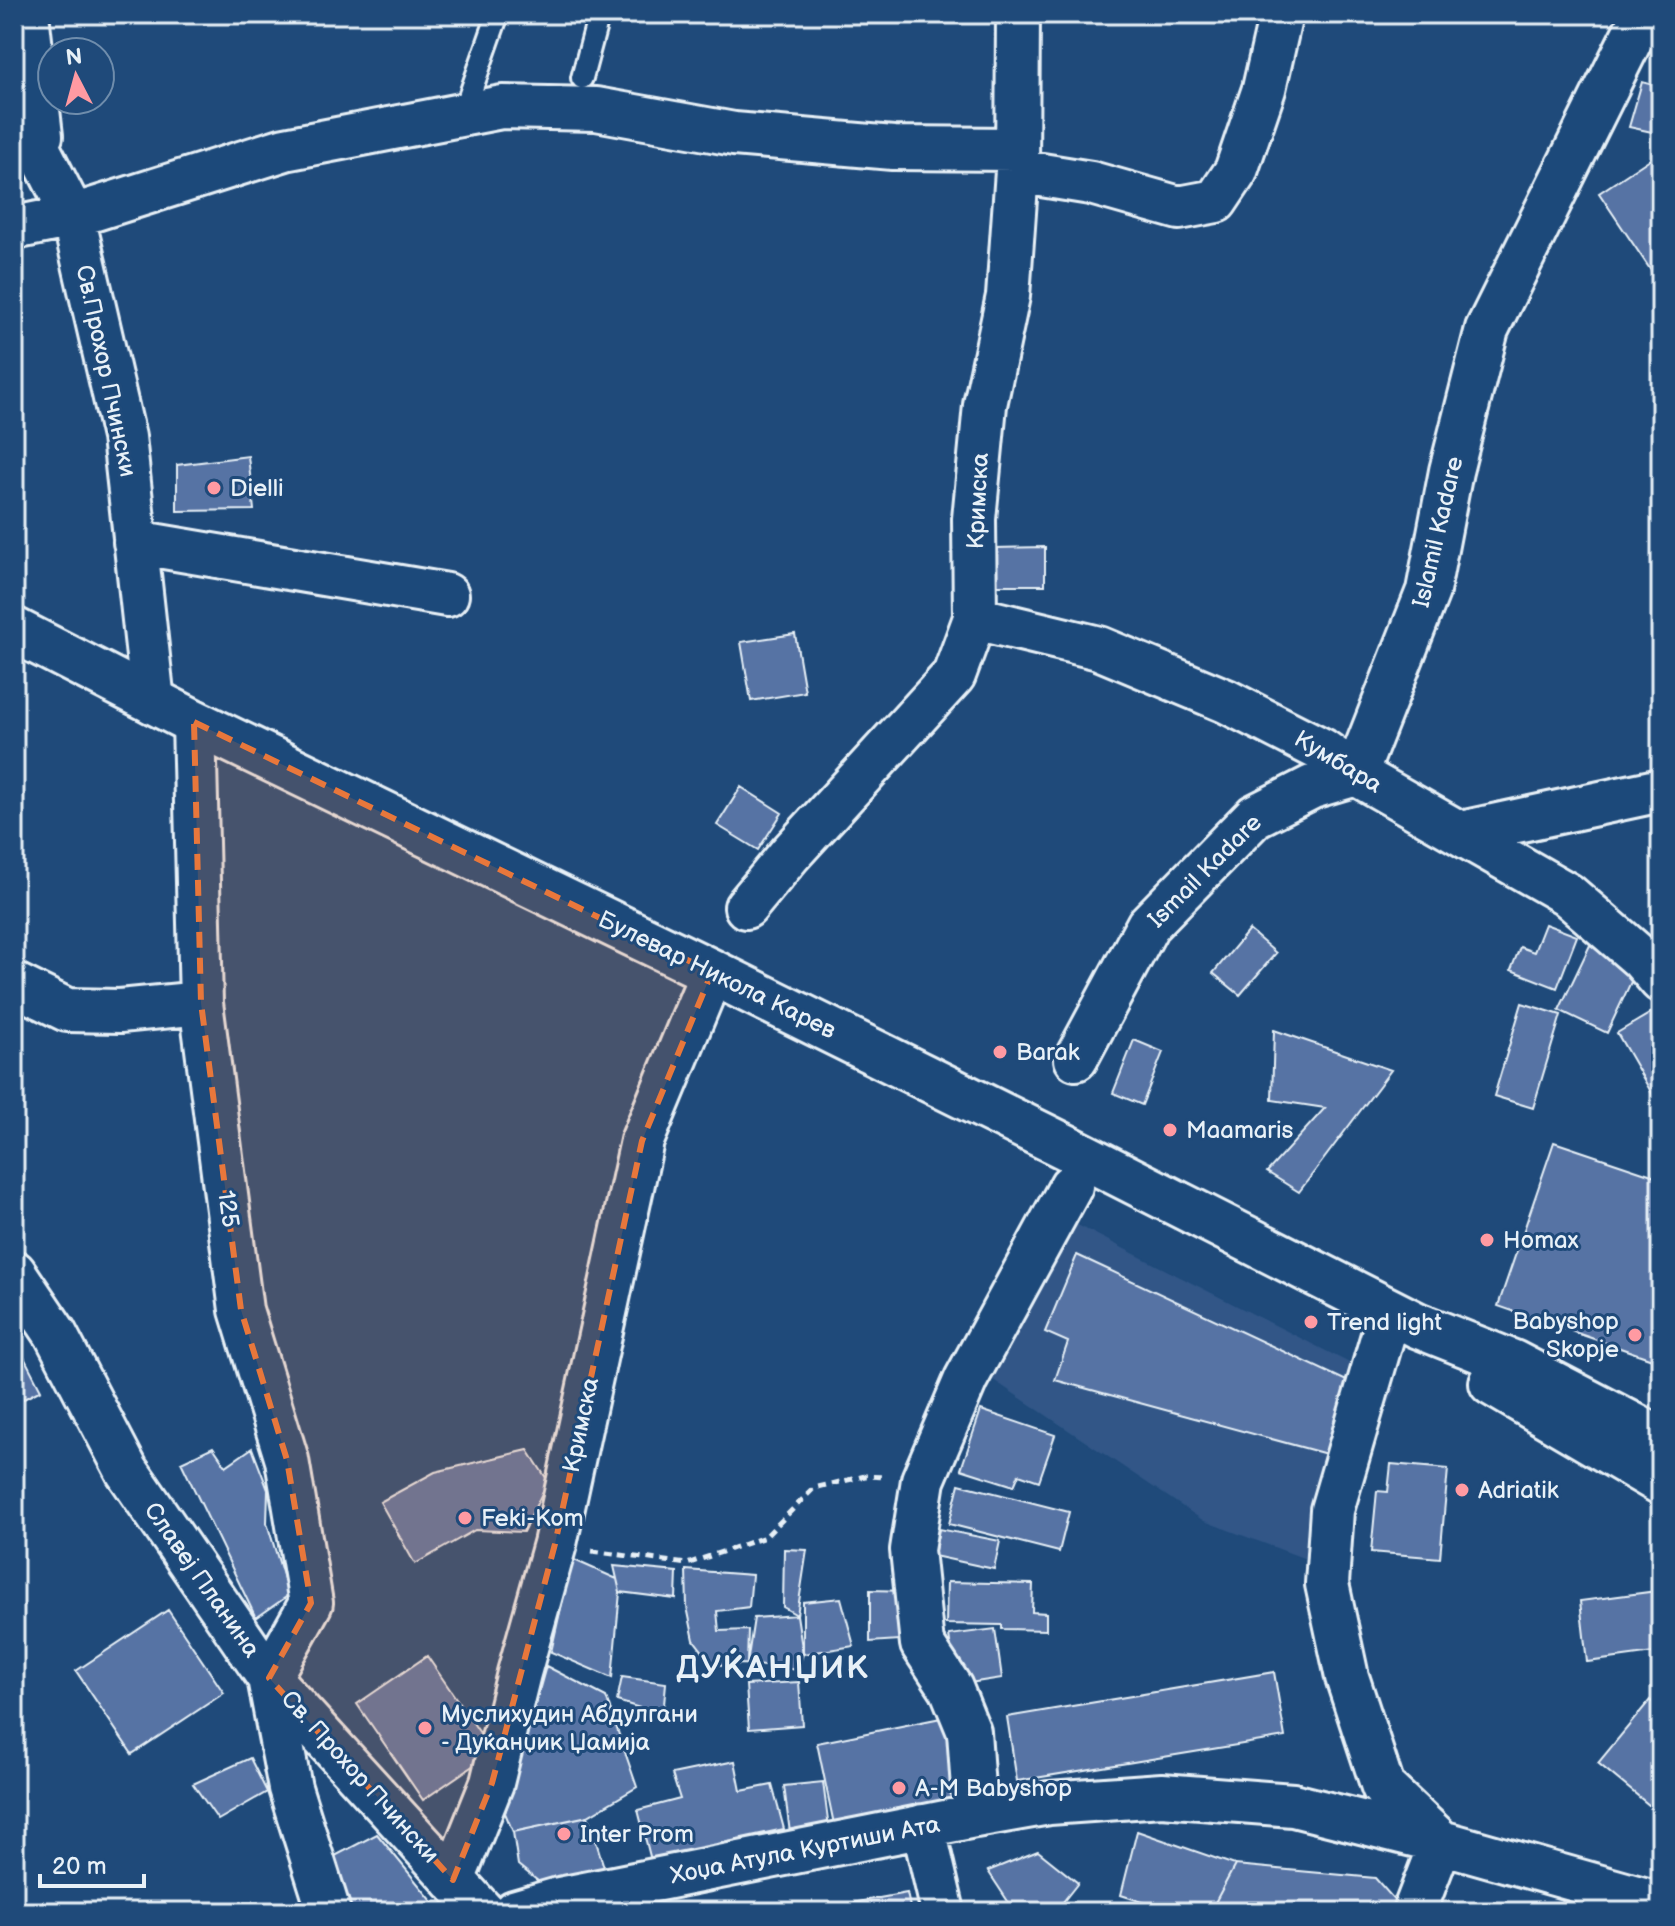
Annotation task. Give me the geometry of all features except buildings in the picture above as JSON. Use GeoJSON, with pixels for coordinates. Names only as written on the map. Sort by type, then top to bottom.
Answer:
{"type":"FeatureCollection","features":[{"type":"Feature","properties":{"kind":"street"},"geometry":{"type":"LineString","coordinates":[[27,14],[42,153]]}},
{"type":"Feature","properties":{"kind":"street","name":"Кримска"},"geometry":{"type":"LineString","coordinates":[[746,907],[790,854],[954,675],[975,618],[976,505],[985,405],[1008,296],[1017,160],[1018,14]]}},
{"type":"Feature","properties":{"kind":"street"},"geometry":{"type":"LineString","coordinates":[[14,228],[73,216],[285,149],[502,107],[596,109],[734,134],[1017,160],[1179,208],[1216,201],[1236,171],[1264,89],[1281,14]]}},
{"type":"Feature","properties":{"kind":"street","name":"Islamil Kadare"},"geometry":{"type":"LineString","coordinates":[[1356,774],[1428,591],[1451,471],[1487,329],[1646,22]]}},
{"type":"Feature","properties":{"kind":"street","name":"Св.Прохор Пчински"},"geometry":{"type":"LineString","coordinates":[[14,101],[73,216],[124,437],[153,702]]}},
{"type":"Feature","properties":{"kind":"street"},"geometry":{"type":"LineString","coordinates":[[135,542],[447,595]]}},
{"type":"Feature","properties":{"kind":"street","name":"Кумбара"},"geometry":{"type":"LineString","coordinates":[[975,618],[1099,648],[1226,701],[1322,750],[1356,774],[1567,894],[1641,958],[1661,981]]}},
{"type":"Feature","properties":{"kind":"street","name":"Булевар Никола Карев"},"geometry":{"type":"LineString","coordinates":[[14,630],[153,702],[1066,1147],[1403,1318],[1513,1363],[1661,1440]]}},
{"type":"Feature","properties":{"kind":"street","name":"125"},"geometry":{"type":"LineString","coordinates":[[194,722],[201,1003],[241,1310],[287,1460],[311,1603],[269,1678]]}},
{"type":"Feature","properties":{"kind":"street","name":"Ismail Kadare"},"geometry":{"type":"LineString","coordinates":[[1076,1059],[1148,925],[1180,892],[1255,816],[1312,787],[1356,774]]}},
{"type":"Feature","properties":{"kind":"street"},"geometry":{"type":"LineString","coordinates":[[1461,833],[1661,790]]}},
{"type":"Feature","properties":{"kind":"street","name":"Кримска"},"geometry":{"type":"LineString","coordinates":[[453,1880],[492,1783],[555,1544],[642,1141],[712,972]]}},
{"type":"Feature","properties":{"kind":"street"},"geometry":{"type":"LineString","coordinates":[[14,984],[67,1010],[120,1011],[201,1003]]}},
{"type":"Feature","properties":{"kind":"street"},"geometry":{"type":"LineString","coordinates":[[975,1816],[969,1732],[951,1688],[922,1644],[912,1550],[923,1480],[966,1379],[1071,1186]]}},
{"type":"Feature","properties":{"kind":"street","name":"Славеј Планина"},"geometry":{"type":"LineString","coordinates":[[14,1272],[55,1333],[127,1471],[269,1678],[290,1788],[329,1912]]}},
{"type":"Feature","properties":{"kind":"street"},"geometry":{"type":"LineString","coordinates":[[1403,1318],[1332,1510],[1327,1584],[1347,1677],[1383,1787],[1441,1842],[1414,1912]]}},
{"type":"Feature","properties":{"kind":"street","name":"Булевар Никола Карев"},"geometry":{"type":"LineString","coordinates":[[1403,1318],[1497,1387],[1661,1482]]}},
{"type":"Feature","properties":{"kind":"street","name":"Св. Прохор Пчински"},"geometry":{"type":"LineString","coordinates":[[269,1678],[483,1912]]}},
{"type":"Feature","properties":{"kind":"street","name":"Хоџа Атула Куртиши Ата"},"geometry":{"type":"LineString","coordinates":[[514,1912],[559,1899],[975,1816],[1049,1803],[1162,1795],[1293,1805],[1441,1842],[1661,1904]]}},
{"type":"Feature","properties":{"kind":"street"},"geometry":{"type":"LineString","coordinates":[[923,1826],[943,1912]]}},
{"type":"Feature","properties":{"kind":"lane"},"geometry":{"type":"LineString","coordinates":[[462,117],[498,14]]}},
{"type":"Feature","properties":{"kind":"lane"},"geometry":{"type":"LineString","coordinates":[[582,78],[599,14]]}},
{"type":"Feature","properties":{"kind":"path"},"geometry":{"type":"LineString","coordinates":[[555,1544],[687,1564],[765,1537],[814,1488],[865,1476],[923,1480]]}},
{"type":"Feature","properties":{"kind":"highlighted area"},"geometry":{"type":"Polygon","coordinates":[[[194,722],[712,972],[642,1141],[555,1544],[492,1783],[453,1880],[269,1678],[311,1603],[287,1460],[241,1310],[201,1003],[194,722]]]}},
{"type":"Feature","properties":{"kind":"shaded area"},"geometry":{"type":"Polygon","coordinates":[[[1046,1209],[1397,1387],[1314,1562],[1204,1521],[962,1359],[1046,1209]]]}},
{"type":"Feature","properties":{"kind":"place","name":"Dielli"},"geometry":{"type":"Point","coordinates":[214,488]}},
{"type":"Feature","properties":{"kind":"place","name":"Barak"},"geometry":{"type":"Point","coordinates":[1000,1052]}},
{"type":"Feature","properties":{"kind":"place","name":"Maamaris"},"geometry":{"type":"Point","coordinates":[1170,1130]}},
{"type":"Feature","properties":{"kind":"place","name":"Homax"},"geometry":{"type":"Point","coordinates":[1487,1240]}},
{"type":"Feature","properties":{"kind":"place","name":"Trend light"},"geometry":{"type":"Point","coordinates":[1311,1322]}},
{"type":"Feature","properties":{"kind":"place","name":"Babyshop Skopje"},"geometry":{"type":"Point","coordinates":[1635,1335]}},
{"type":"Feature","properties":{"kind":"place","name":"Adriatik"},"geometry":{"type":"Point","coordinates":[1462,1490]}},
{"type":"Feature","properties":{"kind":"place","name":"Feki-Kom"},"geometry":{"type":"Point","coordinates":[465,1518]}},
{"type":"Feature","properties":{"kind":"place","name":"Муслихудин Абдулгани - Дуќанџик Џамија"},"geometry":{"type":"Point","coordinates":[425,1728]}},
{"type":"Feature","properties":{"kind":"place","name":"A-M Babyshop"},"geometry":{"type":"Point","coordinates":[899,1788]}},
{"type":"Feature","properties":{"kind":"place","name":"Inter Prom"},"geometry":{"type":"Point","coordinates":[564,1834]}},
{"type":"Feature","properties":{"kind":"district","name":"ДУЌАНЏИК"},"geometry":{"type":"Point","coordinates":[773,1668]}}]}
